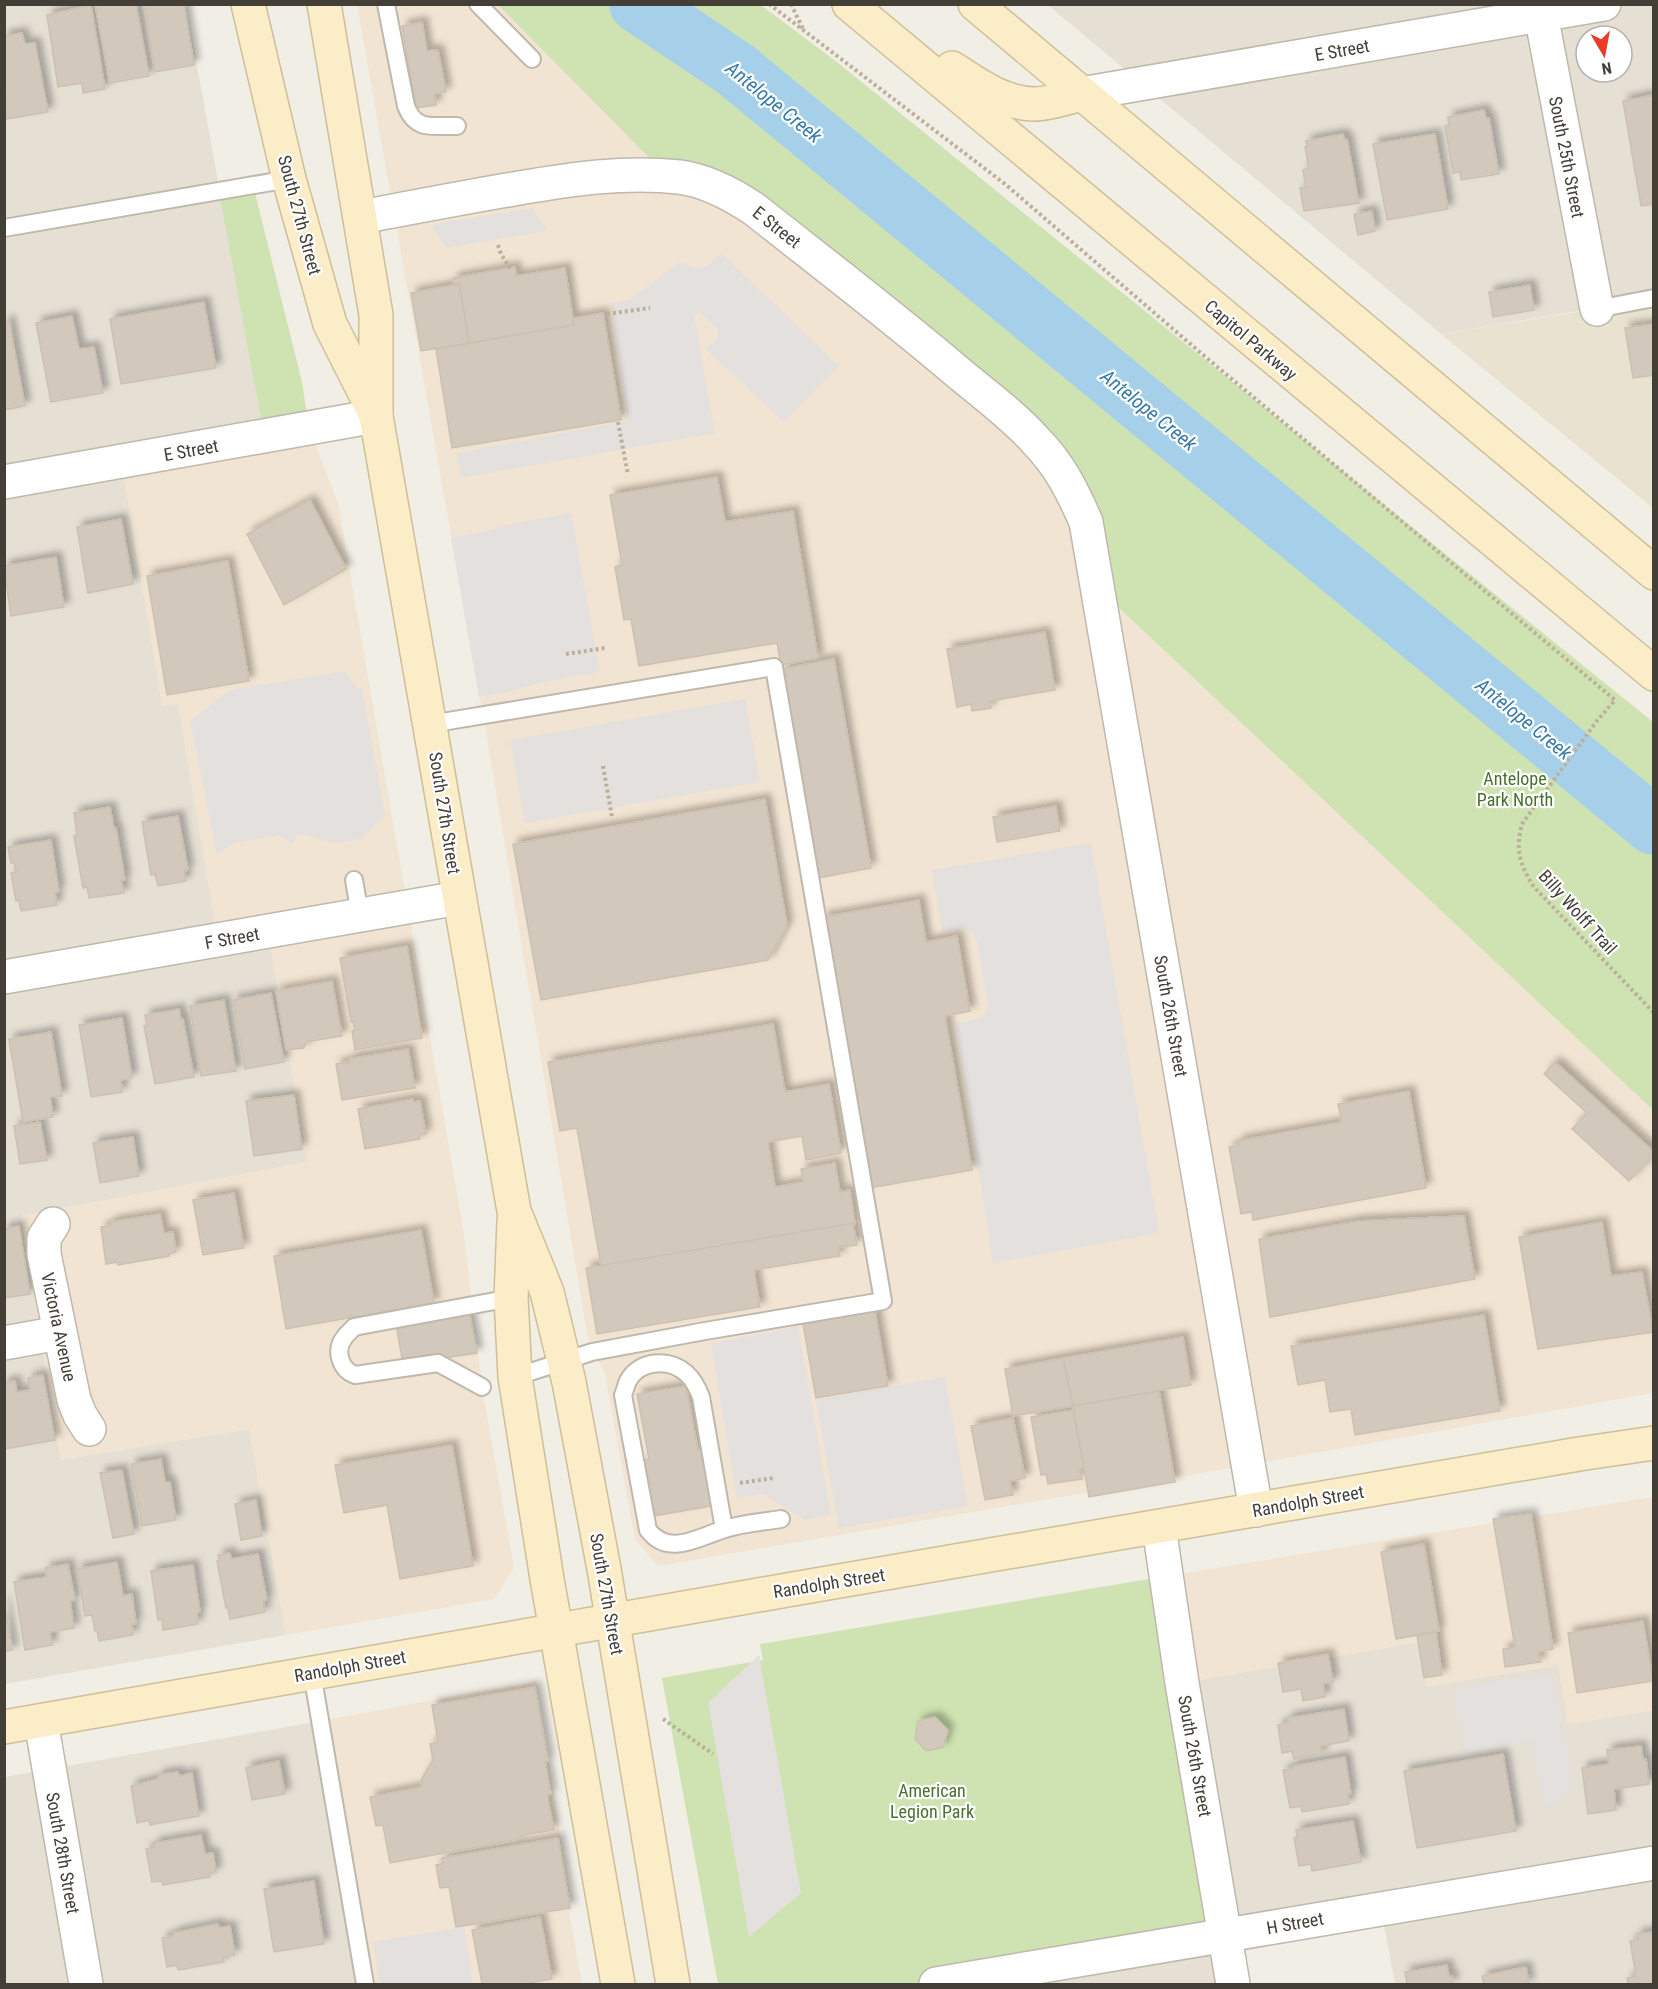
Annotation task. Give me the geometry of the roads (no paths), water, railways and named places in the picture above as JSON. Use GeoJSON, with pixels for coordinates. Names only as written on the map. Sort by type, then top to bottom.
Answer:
{"type":"FeatureCollection","features":[{"type":"Feature","properties":{"kind":"main road","name":"South 27th Street"},"geometry":{"type":"LineString","coordinates":[[248,4],[289,179],[330,324],[376,416]]}},
{"type":"Feature","properties":{"kind":"main road","name":"South 27th Street"},"geometry":{"type":"LineString","coordinates":[[324,4],[376,315],[376,416],[459,898],[514,1210],[547,1292],[564,1360],[612,1622],[673,1984]]}},
{"type":"Feature","properties":{"kind":"main road","name":"Capitol Parkway"},"geometry":{"type":"LineString","coordinates":[[849,4],[1653,674]]}},
{"type":"Feature","properties":{"kind":"main road"},"geometry":{"type":"LineString","coordinates":[[859,4],[990,92],[1009,100],[1035,104],[1081,94]]}},
{"type":"Feature","properties":{"kind":"main road"},"geometry":{"type":"LineString","coordinates":[[975,4],[1653,573]]}},
{"type":"Feature","properties":{"kind":"main road"},"geometry":{"type":"LineString","coordinates":[[1013,4],[1033,52]]}},
{"type":"Feature","properties":{"kind":"main road","name":"South 27th Street"},"geometry":{"type":"LineString","coordinates":[[514,1210],[511,1298],[515,1377],[556,1632],[618,1984]]}},
{"type":"Feature","properties":{"kind":"main road","name":"Randolph Street"},"geometry":{"type":"LineString","coordinates":[[4,1727],[793,1589],[1653,1443]]}},
{"type":"Feature","properties":{"kind":"street","name":"E Street"},"geometry":{"type":"LineString","coordinates":[[1081,94],[1540,10],[1604,4]]}},
{"type":"Feature","properties":{"kind":"street","name":"South 25th Street"},"geometry":{"type":"LineString","coordinates":[[1540,10],[1596,309]]}},
{"type":"Feature","properties":{"kind":"street","name":"E Street"},"geometry":{"type":"LineString","coordinates":[[361,217],[471,196],[600,176],[680,177],[712,187],[754,209],[908,330],[1036,440],[1068,483],[1086,522]]}},
{"type":"Feature","properties":{"kind":"street","name":"E Street"},"geometry":{"type":"LineString","coordinates":[[4,482],[376,416]]}},
{"type":"Feature","properties":{"kind":"street","name":"South 26th Street"},"geometry":{"type":"LineString","coordinates":[[1086,522],[1256,1510]]}},
{"type":"Feature","properties":{"kind":"street","name":"F Street"},"geometry":{"type":"LineString","coordinates":[[4,977],[459,898]]}},
{"type":"Feature","properties":{"kind":"street","name":"Victoria Avenue"},"geometry":{"type":"LineString","coordinates":[[53,1224],[44,1238],[44,1254],[74,1400],[89,1429]]}},
{"type":"Feature","properties":{"kind":"street"},"geometry":{"type":"LineString","coordinates":[[4,1343],[59,1333]]}},
{"type":"Feature","properties":{"kind":"street","name":"South 26th Street"},"geometry":{"type":"LineString","coordinates":[[1159,1527],[1182,1683],[1233,1984]]}},
{"type":"Feature","properties":{"kind":"street","name":"South 28th Street"},"geometry":{"type":"LineString","coordinates":[[41,1721],[86,1984]]}},
{"type":"Feature","properties":{"kind":"street","name":"H Street"},"geometry":{"type":"LineString","coordinates":[[936,1984],[1653,1863]]}},
{"type":"Feature","properties":{"kind":"lane"},"geometry":{"type":"LineString","coordinates":[[386,4],[406,106],[410,116],[415,123],[424,126],[458,126]]}},
{"type":"Feature","properties":{"kind":"lane"},"geometry":{"type":"LineString","coordinates":[[478,4],[532,59]]}},
{"type":"Feature","properties":{"kind":"lane"},"geometry":{"type":"LineString","coordinates":[[4,228],[289,179]]}},
{"type":"Feature","properties":{"kind":"lane"},"geometry":{"type":"LineString","coordinates":[[1596,309],[1653,298]]}},
{"type":"Feature","properties":{"kind":"lane"},"geometry":{"type":"LineString","coordinates":[[430,724],[774,667],[883,1301],[592,1352],[515,1377]]}},
{"type":"Feature","properties":{"kind":"lane"},"geometry":{"type":"LineString","coordinates":[[354,880],[360,915]]}},
{"type":"Feature","properties":{"kind":"lane"},"geometry":{"type":"LineString","coordinates":[[482,1387],[438,1363],[355,1375],[343,1367],[340,1354],[342,1340],[354,1327],[511,1298]]}},
{"type":"Feature","properties":{"kind":"lane"},"geometry":{"type":"LineString","coordinates":[[724,1529],[701,1397],[696,1386],[687,1373],[674,1365],[647,1364],[636,1371],[628,1381],[623,1395],[648,1530],[655,1539],[663,1543],[675,1543],[702,1539],[724,1529],[781,1519]]}},
{"type":"Feature","properties":{"kind":"lane"},"geometry":{"type":"LineString","coordinates":[[312,1673],[365,1984]]}},
{"type":"Feature","properties":{"kind":"waterway","name":"Antelope Creek"},"geometry":{"type":"LineString","coordinates":[[638,4],[735,69],[1654,826]]}},
{"type":"Feature","properties":{"kind":"park label","name":"Antelope Park North"},"geometry":{"type":"Point","coordinates":[1515,788]}},
{"type":"Feature","properties":{"kind":"park label","name":"American Legion Park"},"geometry":{"type":"Point","coordinates":[932,1800]}}]}
